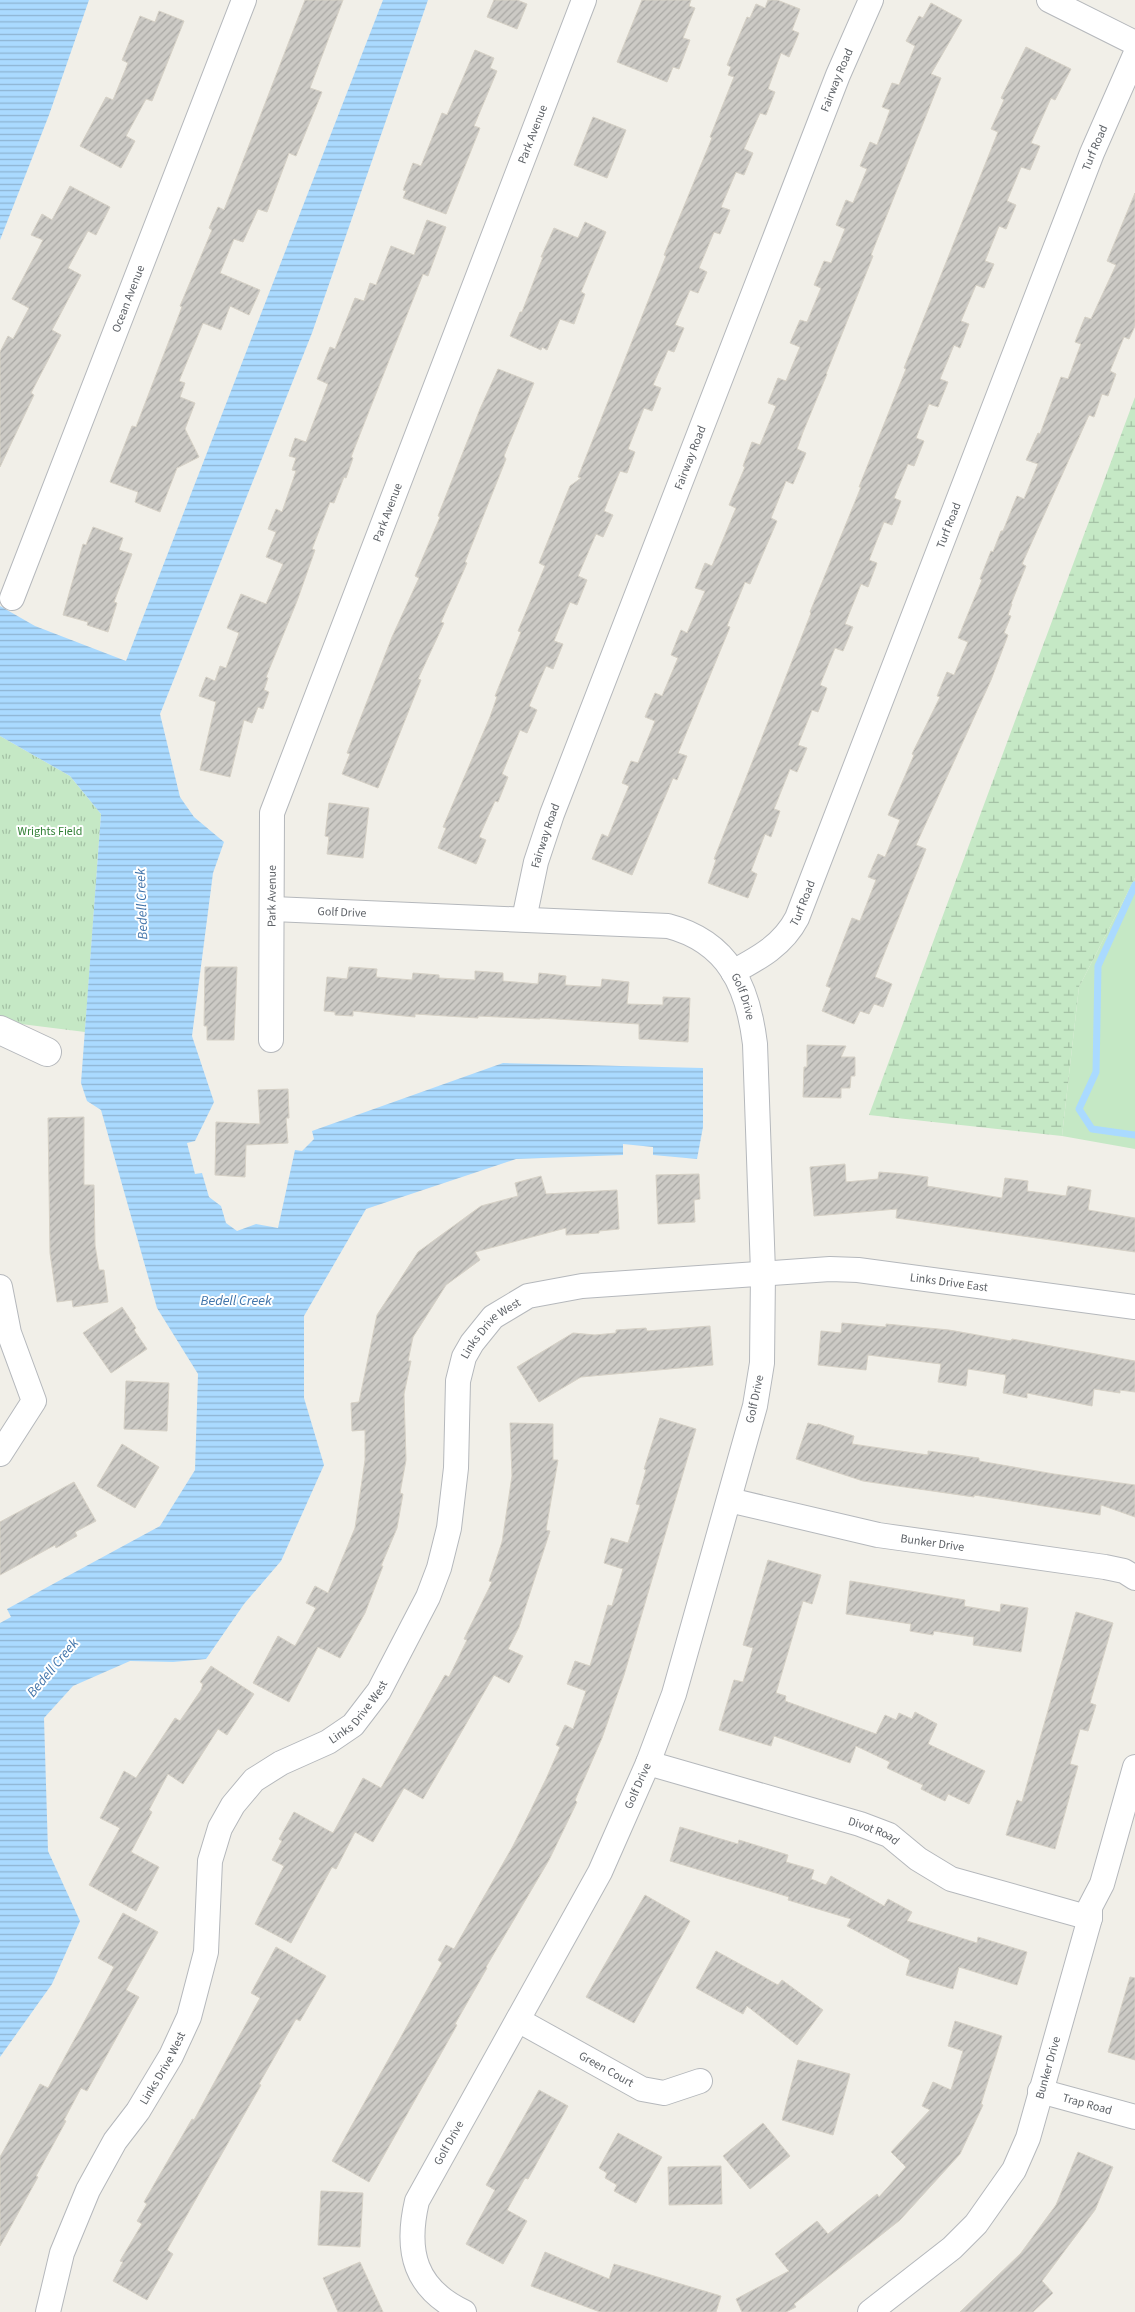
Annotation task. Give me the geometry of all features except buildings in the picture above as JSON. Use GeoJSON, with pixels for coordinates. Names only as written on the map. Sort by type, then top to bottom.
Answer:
{"type":"FeatureCollection","features":[{"type":"Feature","properties":{"kind":"street","name":"Ocean Avenue"},"geometry":{"type":"LineString","coordinates":[[12,598],[244,0]]}},
{"type":"Feature","properties":{"kind":"street","name":"Park Avenue"},"geometry":{"type":"LineString","coordinates":[[271,1040],[272,812],[584,0]]}},
{"type":"Feature","properties":{"kind":"street","name":"Fairway Road"},"geometry":{"type":"LineString","coordinates":[[524,918],[536,862],[552,814],[838,75],[871,0]]}},
{"type":"Feature","properties":{"kind":"street"},"geometry":{"type":"LineString","coordinates":[[1049,0],[1135,43]]}},
{"type":"Feature","properties":{"kind":"street","name":"Turf Road"},"geometry":{"type":"LineString","coordinates":[[733,972],[772,948],[787,934],[796,918],[1092,153],[1135,54]]}},
{"type":"Feature","properties":{"kind":"street","name":"Golf Drive"},"geometry":{"type":"LineString","coordinates":[[273,908],[656,924],[679,929],[712,947],[722,956],[745,993],[752,1016],[762,1272],[762,1363],[755,1406],[674,1694],[648,1763],[600,1872],[417,2201],[411,2224],[413,2256],[421,2277],[429,2287],[464,2312]]}},
{"type":"Feature","properties":{"kind":"street"},"geometry":{"type":"LineString","coordinates":[[0,1030],[47,1052]]}},
{"type":"Feature","properties":{"kind":"street","name":"Links Drive East"},"geometry":{"type":"LineString","coordinates":[[762,1272],[858,1270],[1135,1307]]}},
{"type":"Feature","properties":{"kind":"street","name":"Links Drive West"},"geometry":{"type":"LineString","coordinates":[[48,2312],[62,2253],[88,2190],[114,2141],[138,2110],[171,2056],[189,2017],[206,1952],[210,1861],[220,1828],[232,1805],[254,1780],[281,1763],[328,1742],[353,1725],[379,1691],[428,1597],[439,1568],[449,1528],[456,1468],[458,1381],[464,1357],[472,1343],[493,1317],[528,1296],[582,1286],[762,1272]]}},
{"type":"Feature","properties":{"kind":"street"},"geometry":{"type":"LineString","coordinates":[[0,1287],[8,1333],[34,1401],[0,1454]]}},
{"type":"Feature","properties":{"kind":"street","name":"Bunker Drive"},"geometry":{"type":"LineString","coordinates":[[729,1500],[878,1535],[1105,1567],[1124,1571],[1135,1578]]}},
{"type":"Feature","properties":{"kind":"street","name":"Divot Road"},"geometry":{"type":"LineString","coordinates":[[648,1763],[860,1824],[890,1835],[918,1860],[951,1879],[1090,1918]]}},
{"type":"Feature","properties":{"kind":"street","name":"Bunker Drive"},"geometry":{"type":"LineString","coordinates":[[870,2312],[952,2248],[976,2224],[1014,2170],[1028,2138],[1090,1918],[1090,1907],[1102,1884],[1135,1768]]}},
{"type":"Feature","properties":{"kind":"street","name":"Green Court"},"geometry":{"type":"LineString","coordinates":[[518,2020],[628,2082],[652,2092],[676,2091],[700,2080]]}},
{"type":"Feature","properties":{"kind":"street","name":"Trap Road"},"geometry":{"type":"LineString","coordinates":[[1040,2091],[1135,2117]]}},
{"type":"Feature","properties":{"kind":"green space"},"geometry":{"type":"Polygon","coordinates":[[[1135,397],[1135,878],[1079,987],[1062,1136],[869,1115],[1135,397]]]}},
{"type":"Feature","properties":{"kind":"green space","name":"Wrights Field"},"geometry":{"type":"Polygon","coordinates":[[[0,736],[70,776],[101,814],[85,1032],[0,1020],[0,736]]]}},
{"type":"Feature","properties":{"kind":"green space"},"geometry":{"type":"Polygon","coordinates":[[[1135,878],[1135,1149],[1062,1136],[1079,987],[1135,878]]]}},
{"type":"Feature","properties":{"kind":"water"},"geometry":{"type":"Polygon","coordinates":[[[0,0],[89,0],[49,115],[0,240],[0,0]]]}},
{"type":"Feature","properties":{"kind":"water","name":"Bedell Creek"},"geometry":{"type":"Polygon","coordinates":[[[383,0],[428,0],[312,333],[160,714],[180,797],[194,817],[224,842],[213,873],[192,1036],[214,1102],[195,1141],[187,1143],[195,1174],[202,1173],[209,1197],[221,1206],[226,1223],[237,1231],[256,1224],[278,1228],[295,1150],[302,1151],[314,1139],[312,1131],[503,1063],[703,1068],[703,1127],[697,1159],[653,1155],[653,1147],[623,1144],[623,1155],[516,1159],[366,1209],[304,1316],[304,1398],[324,1465],[281,1561],[244,1604],[206,1659],[173,1662],[130,1661],[73,1686],[44,1718],[48,1851],[80,1921],[52,1984],[0,2057],[0,1623],[11,1617],[7,1609],[160,1526],[195,1470],[198,1374],[157,1308],[101,1110],[87,1101],[81,1083],[101,814],[70,776],[0,736],[0,606],[35,626],[126,661],[383,0]]]}},
{"type":"Feature","properties":{"kind":"waterway"},"geometry":{"type":"LineString","coordinates":[[1135,885],[1098,966],[1096,1072],[1079,1109],[1092,1129],[1135,1135]]}}]}
